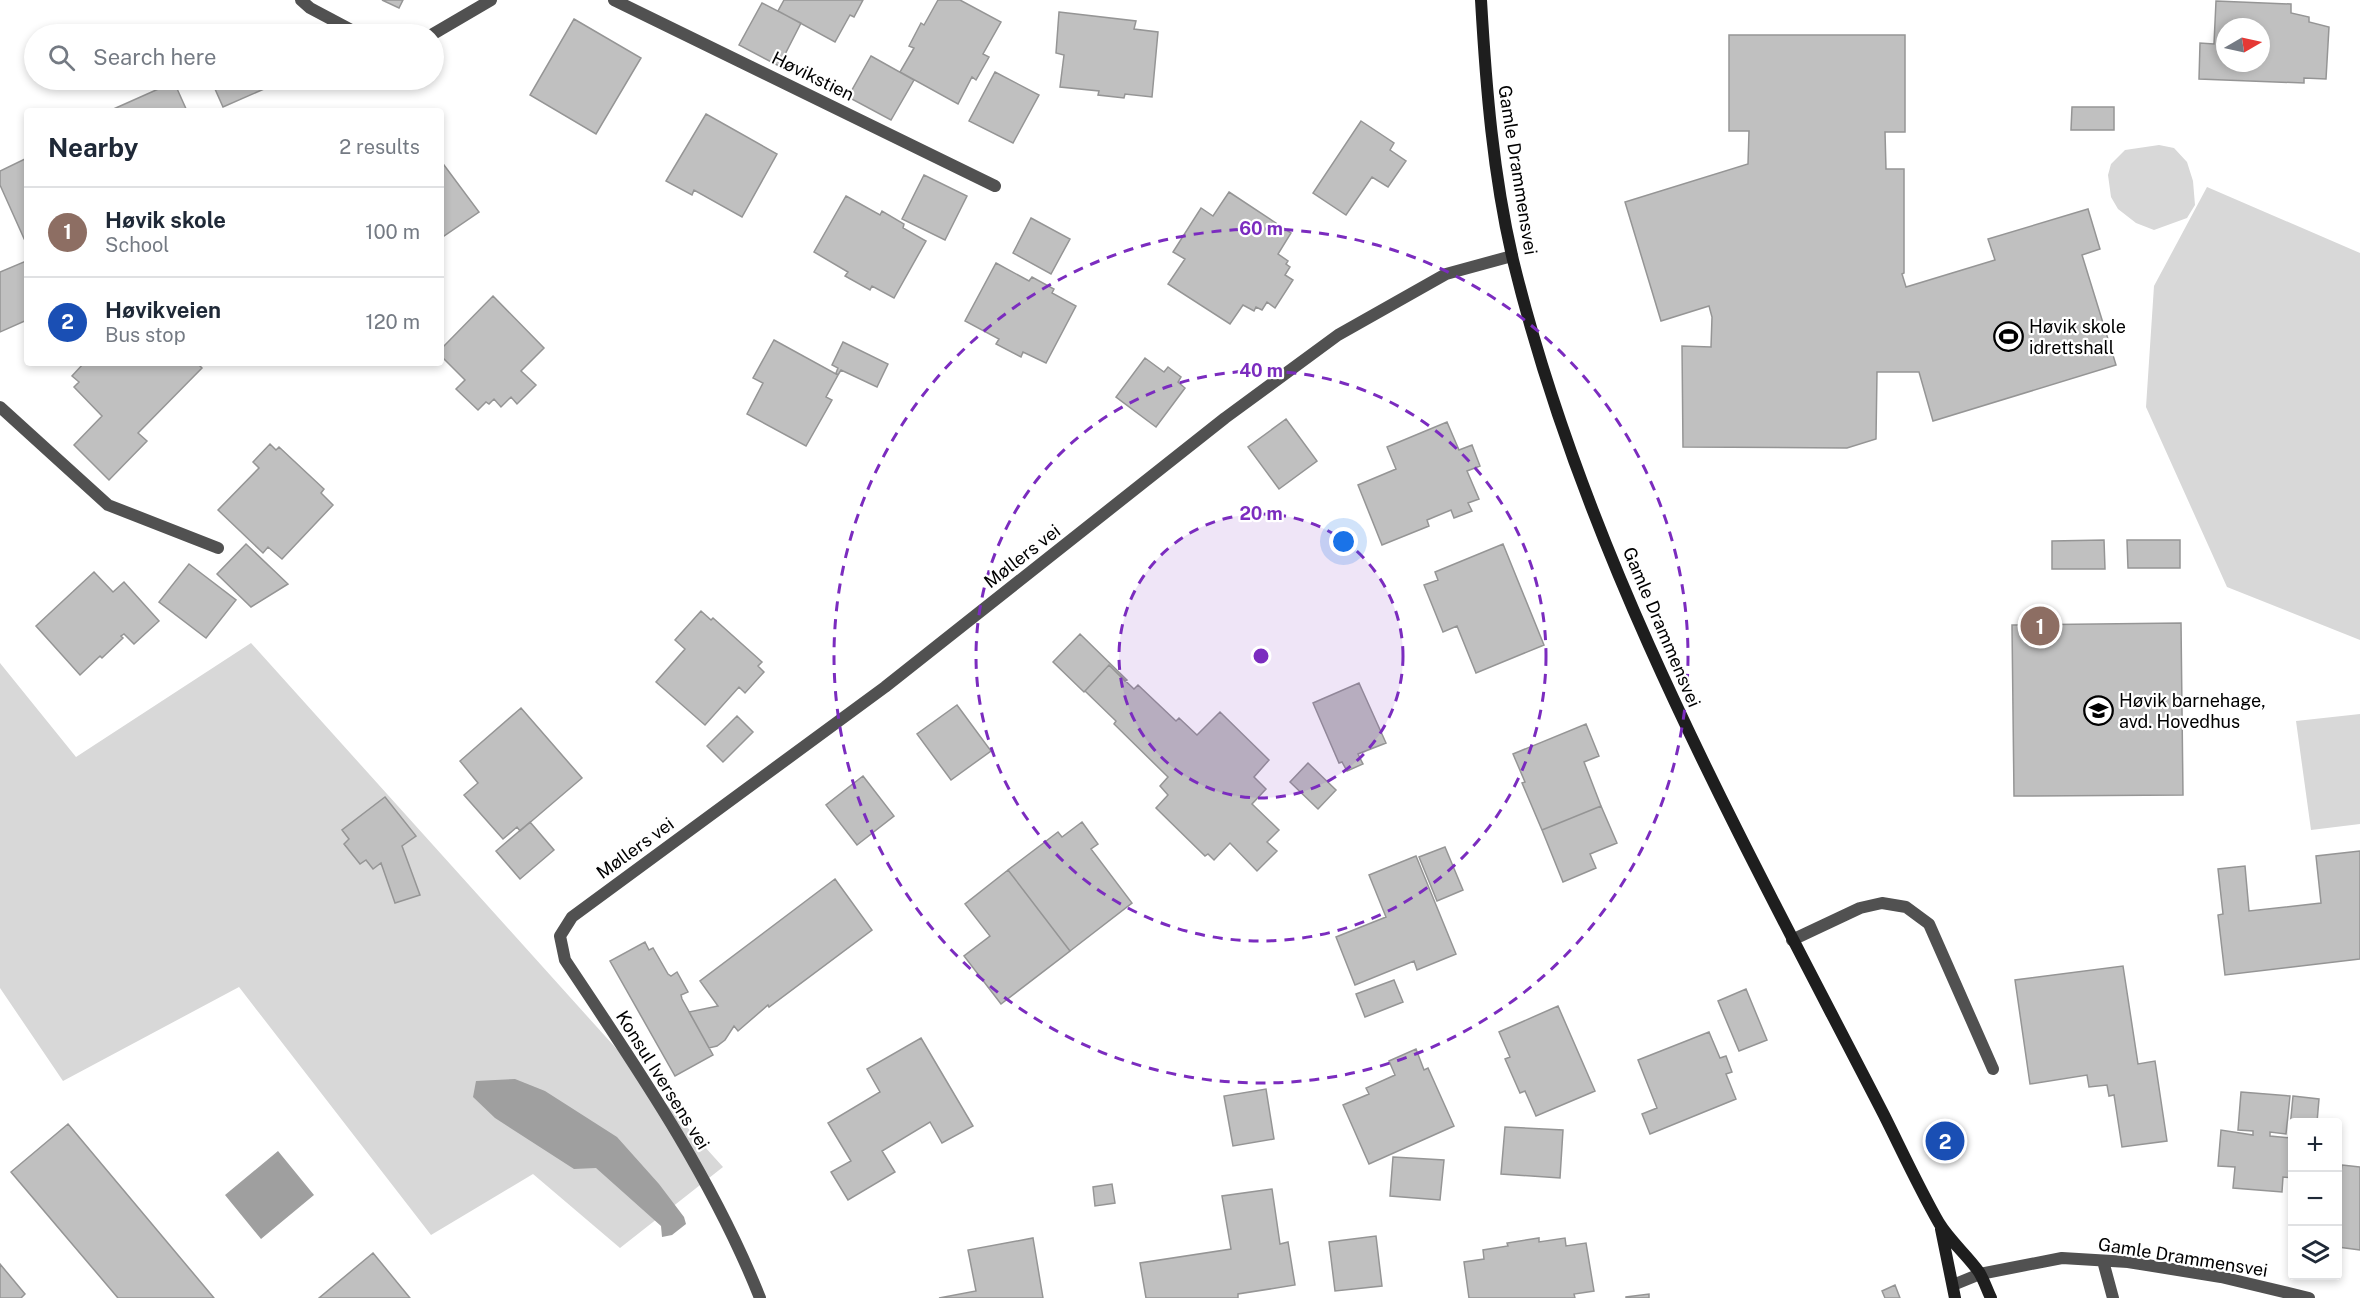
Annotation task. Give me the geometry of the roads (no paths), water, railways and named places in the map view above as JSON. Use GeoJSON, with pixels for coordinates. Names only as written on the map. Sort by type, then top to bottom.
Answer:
{"type":"FeatureCollection","features":[{"type":"Feature","properties":{"kind":"main road","name":"Gamle Drammensvei"},"geometry":{"type":"LineString","coordinates":[[1481,0],[1495,155],[1512,256],[1541,364],[1622,583],[1673,700],[1792,940],[1940,1225],[1980,1274],[1991,1298]]}},
{"type":"Feature","properties":{"kind":"main road","name":"Gamle Drammensvei"},"geometry":{"type":"LineString","coordinates":[[1940,1225],[1955,1298]]}},
{"type":"Feature","properties":{"kind":"street"},"geometry":{"type":"LineString","coordinates":[[301,0],[310,8],[340,24]]}},
{"type":"Feature","properties":{"kind":"street"},"geometry":{"type":"LineString","coordinates":[[444,28],[491,0]]}},
{"type":"Feature","properties":{"kind":"street","name":"Høvikstien"},"geometry":{"type":"LineString","coordinates":[[614,0],[995,186]]}},
{"type":"Feature","properties":{"kind":"street","name":"Møllers vei"},"geometry":{"type":"LineString","coordinates":[[572,917],[885,687],[1225,418],[1338,335],[1446,274],[1512,256]]}},
{"type":"Feature","properties":{"kind":"street"},"geometry":{"type":"LineString","coordinates":[[0,407],[108,506],[218,548]]}},
{"type":"Feature","properties":{"kind":"street"},"geometry":{"type":"LineString","coordinates":[[1792,940],[1860,908],[1882,903],[1906,907],[1929,924],[1993,1069]]}},
{"type":"Feature","properties":{"kind":"street","name":"Konsul Iversens vei"},"geometry":{"type":"LineString","coordinates":[[572,917],[560,936],[565,960],[661,1104],[742,1255],[760,1298]]}},
{"type":"Feature","properties":{"kind":"street","name":"Gamle Drammensvei"},"geometry":{"type":"LineString","coordinates":[[1953,1285],[1980,1274],[2062,1258],[2128,1262],[2221,1277],[2309,1298]]}},
{"type":"Feature","properties":{"kind":"street"},"geometry":{"type":"LineString","coordinates":[[2103,1261],[2114,1298]]}},
{"type":"Feature","properties":{"kind":"place","name":"Høvik skole idrettshall"},"geometry":{"type":"Point","coordinates":[2008,336]}},
{"type":"Feature","properties":{"kind":"place","name":"Høvik skole"},"geometry":{"type":"Point","coordinates":[2040,626]}},
{"type":"Feature","properties":{"kind":"place","name":"Høvik barnehage, avd. Hovedhus"},"geometry":{"type":"Point","coordinates":[2098,710]}},
{"type":"Feature","properties":{"kind":"place","name":"Høvikveien"},"geometry":{"type":"Point","coordinates":[1945,1141]}}]}
